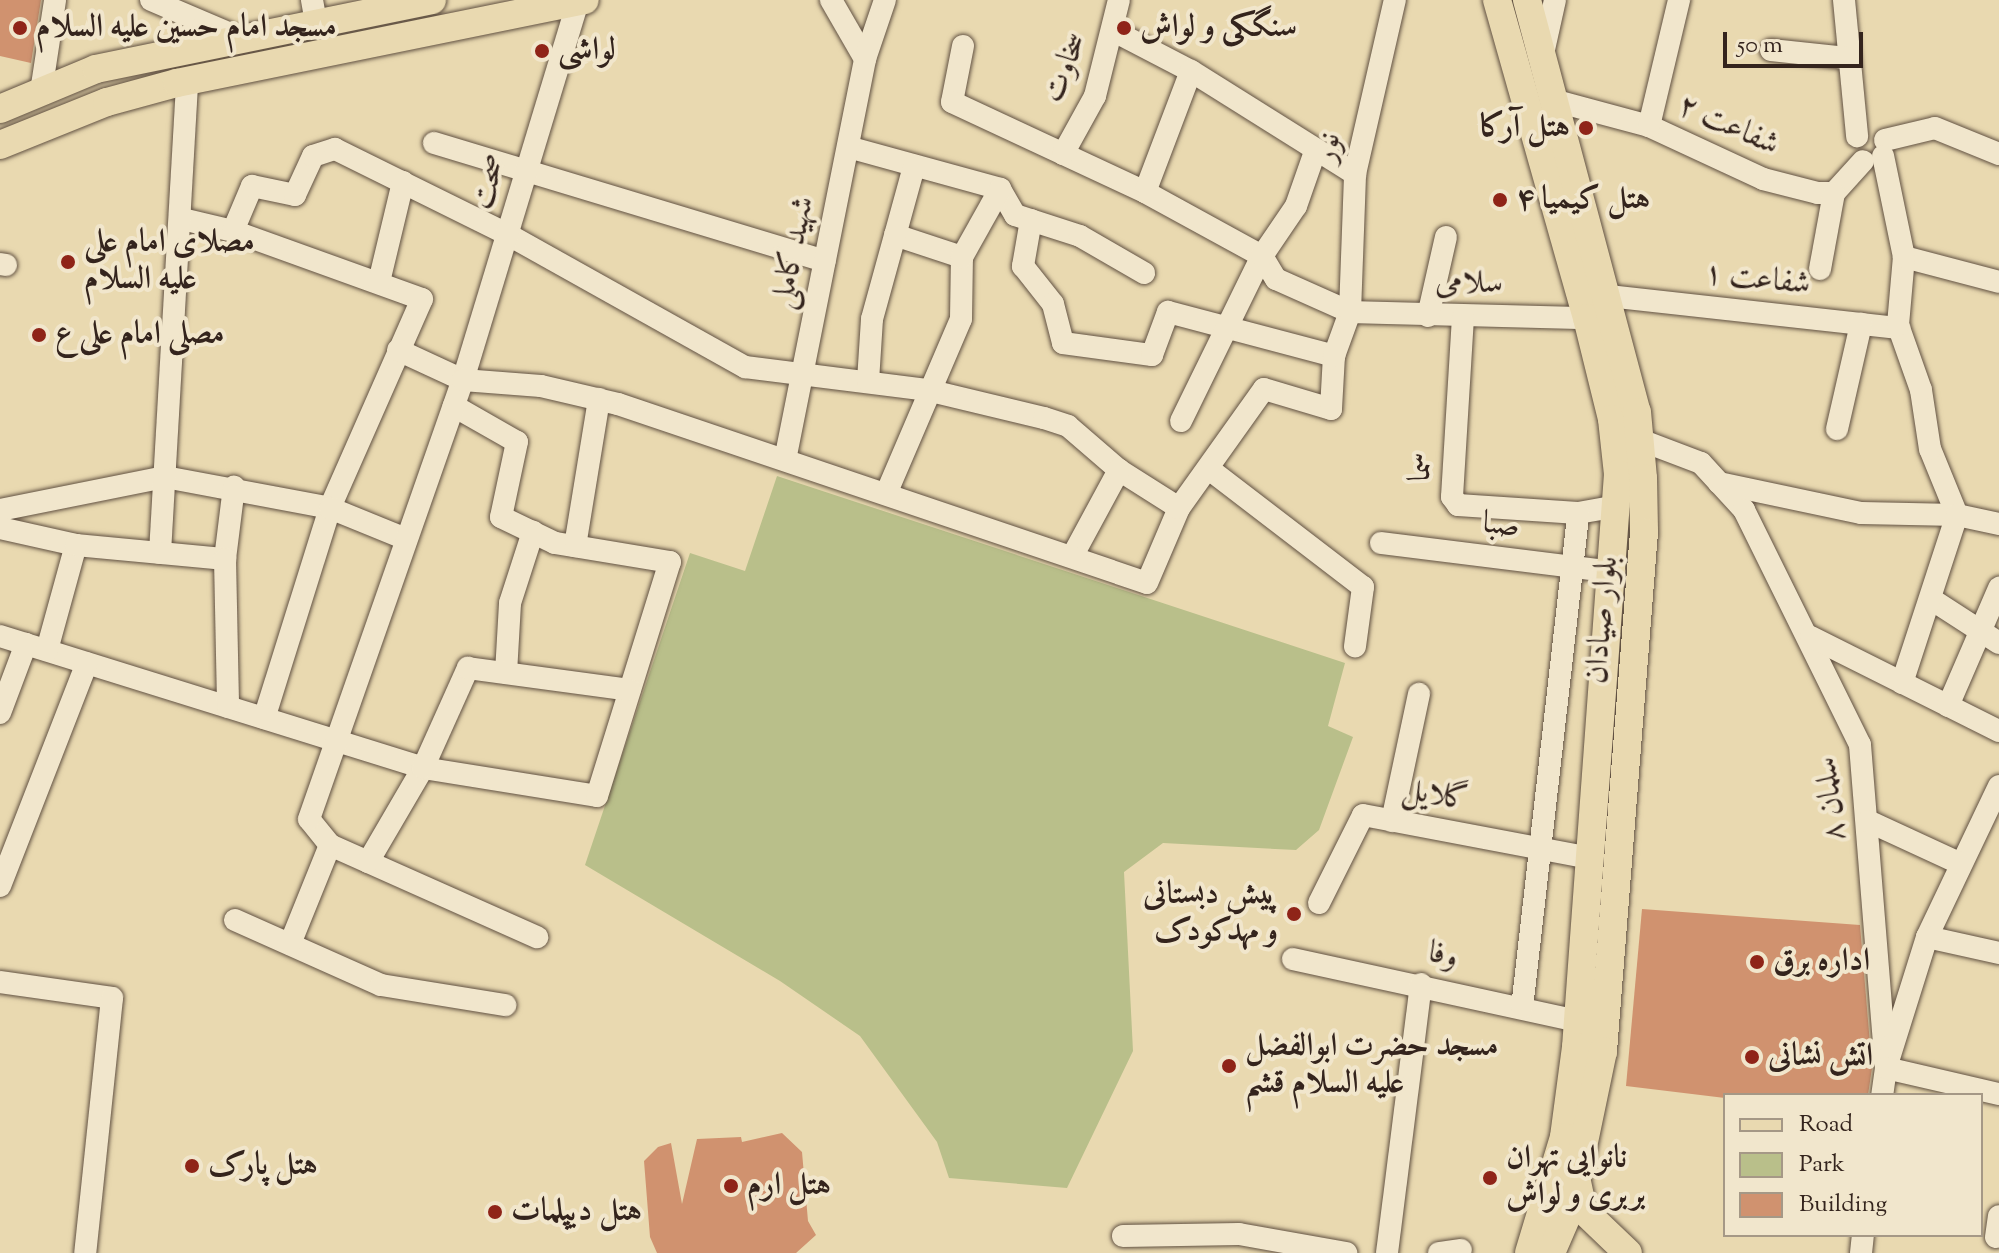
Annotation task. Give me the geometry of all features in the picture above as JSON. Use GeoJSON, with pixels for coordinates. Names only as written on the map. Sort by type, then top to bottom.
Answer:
{"type":"FeatureCollection","features":[{"type":"Feature","properties":{"kind":"main road"},"geometry":{"type":"LineString","coordinates":[[2,106],[96,69],[240,38],[314,11],[432,0]]}},
{"type":"Feature","properties":{"kind":"main road","name":"بلوار صیادان"},"geometry":{"type":"LineString","coordinates":[[1497,0],[1587,318],[1616,443],[1618,506],[1591,858],[1586,1039],[1577,1179],[1551,1253]]}},
{"type":"Feature","properties":{"kind":"main road","name":"بلوار صیادان"},"geometry":{"type":"LineString","coordinates":[[1527,0],[1608,296],[1643,441],[1644,532],[1586,1039],[1547,1205],[1529,1253]]}},
{"type":"Feature","properties":{"kind":"main road"},"geometry":{"type":"LineString","coordinates":[[0,145],[107,102],[458,13],[581,1]]}},
{"type":"Feature","properties":{"kind":"main road"},"geometry":{"type":"LineString","coordinates":[[1577,1179],[1583,1210],[1628,1253]]}},
{"type":"Feature","properties":{"kind":"main road"},"geometry":{"type":"LineString","coordinates":[[1507,1253],[1547,1205]]}},
{"type":"Feature","properties":{"kind":"street"},"geometry":{"type":"LineString","coordinates":[[41,92],[55,0]]}},
{"type":"Feature","properties":{"kind":"street"},"geometry":{"type":"LineString","coordinates":[[151,0],[240,38]]}},
{"type":"Feature","properties":{"kind":"street"},"geometry":{"type":"LineString","coordinates":[[831,0],[865,59]]}},
{"type":"Feature","properties":{"kind":"street","name":"شهید کاملی"},"geometry":{"type":"LineString","coordinates":[[785,460],[865,59],[885,0]]}},
{"type":"Feature","properties":{"kind":"street","name":"سخاوت"},"geometry":{"type":"LineString","coordinates":[[1063,154],[1095,96],[1114,31],[1119,0]]}},
{"type":"Feature","properties":{"kind":"street","name":"نور"},"geometry":{"type":"LineString","coordinates":[[1209,469],[1264,389],[1331,409],[1334,356],[1350,312],[1355,174],[1395,0]]}},
{"type":"Feature","properties":{"kind":"street"},"geometry":{"type":"LineString","coordinates":[[1543,54],[1555,0]]}},
{"type":"Feature","properties":{"kind":"street"},"geometry":{"type":"LineString","coordinates":[[1649,126],[1679,0]]}},
{"type":"Feature","properties":{"kind":"street"},"geometry":{"type":"LineString","coordinates":[[1844,0],[1847,58],[1857,136],[1870,130],[1904,257],[1899,328],[1921,390],[1930,449],[1957,515],[1902,683]]}},
{"type":"Feature","properties":{"kind":"street","name":"صحت"},"geometry":{"type":"LineString","coordinates":[[330,845],[309,819],[334,740],[463,380],[581,1]]}},
{"type":"Feature","properties":{"kind":"street"},"geometry":{"type":"LineString","coordinates":[[1114,31],[1191,71],[1355,174]]}},
{"type":"Feature","properties":{"kind":"street"},"geometry":{"type":"LineString","coordinates":[[963,46],[952,102],[1145,192],[1262,256],[1276,279],[1350,312]]}},
{"type":"Feature","properties":{"kind":"street"},"geometry":{"type":"LineString","coordinates":[[1771,50],[1847,58]]}},
{"type":"Feature","properties":{"kind":"street"},"geometry":{"type":"LineString","coordinates":[[1145,192],[1191,71]]}},
{"type":"Feature","properties":{"kind":"street"},"geometry":{"type":"LineString","coordinates":[[160,553],[182,219],[187,81]]}},
{"type":"Feature","properties":{"kind":"street","name":"شفاعت ۲"},"geometry":{"type":"LineString","coordinates":[[1556,101],[1649,126],[1763,179],[1834,193]]}},
{"type":"Feature","properties":{"kind":"street"},"geometry":{"type":"LineString","coordinates":[[1820,269],[1834,193],[1877,152],[1935,128],[1999,154]]}},
{"type":"Feature","properties":{"kind":"street"},"geometry":{"type":"LineString","coordinates":[[434,143],[825,261]]}},
{"type":"Feature","properties":{"kind":"street"},"geometry":{"type":"LineString","coordinates":[[848,147],[1000,189],[1015,215],[1080,236],[1144,273]]}},
{"type":"Feature","properties":{"kind":"street"},"geometry":{"type":"LineString","coordinates":[[233,231],[252,186],[295,195],[313,156],[335,149],[507,234],[745,367],[927,390],[1068,426],[1119,470],[1179,508]]}},
{"type":"Feature","properties":{"kind":"street"},"geometry":{"type":"LineString","coordinates":[[1181,421],[1262,256],[1296,206],[1316,149]]}},
{"type":"Feature","properties":{"kind":"street"},"geometry":{"type":"LineString","coordinates":[[868,381],[872,319],[914,166]]}},
{"type":"Feature","properties":{"kind":"street"},"geometry":{"type":"LineString","coordinates":[[379,282],[403,182]]}},
{"type":"Feature","properties":{"kind":"street"},"geometry":{"type":"LineString","coordinates":[[886,494],[927,390],[961,319],[962,257],[1000,189]]}},
{"type":"Feature","properties":{"kind":"street"},"geometry":{"type":"LineString","coordinates":[[182,219],[233,231],[422,299],[330,508],[264,718]]}},
{"type":"Feature","properties":{"kind":"street"},"geometry":{"type":"LineString","coordinates":[[1031,220],[1023,266],[1053,304],[1063,343],[1152,355],[1168,312],[1334,356]]}},
{"type":"Feature","properties":{"kind":"street"},"geometry":{"type":"LineString","coordinates":[[895,235],[962,257]]}},
{"type":"Feature","properties":{"kind":"street"},"geometry":{"type":"LineString","coordinates":[[1428,316],[1446,237]]}},
{"type":"Feature","properties":{"kind":"street"},"geometry":{"type":"LineString","coordinates":[[1904,257],[1999,282]]}},
{"type":"Feature","properties":{"kind":"street","name":"شفاعت ۱"},"geometry":{"type":"LineString","coordinates":[[1608,296],[1899,328]]}},
{"type":"Feature","properties":{"kind":"street","name":"سلامی"},"geometry":{"type":"LineString","coordinates":[[1350,312],[1587,318]]}},
{"type":"Feature","properties":{"kind":"street","name":"سما"},"geometry":{"type":"LineString","coordinates":[[1463,317],[1452,497],[1458,505],[1578,513],[1618,506]]}},
{"type":"Feature","properties":{"kind":"street"},"geometry":{"type":"LineString","coordinates":[[1837,429],[1861,324]]}},
{"type":"Feature","properties":{"kind":"street"},"geometry":{"type":"LineString","coordinates":[[398,350],[463,380],[541,386],[599,399],[1073,555],[1147,583],[1179,508],[1209,469],[1363,587],[1355,646]]}},
{"type":"Feature","properties":{"kind":"street"},"geometry":{"type":"LineString","coordinates":[[575,546],[599,399]]}},
{"type":"Feature","properties":{"kind":"street"},"geometry":{"type":"LineString","coordinates":[[0,636],[423,768],[597,796],[670,562],[575,546],[501,517],[517,442],[454,406]]}},
{"type":"Feature","properties":{"kind":"street","name":"سلمان ۸"},"geometry":{"type":"LineString","coordinates":[[1643,441],[1701,463],[1744,510],[1811,637],[1860,745],[1886,1068],[1882,1093]]}},
{"type":"Feature","properties":{"kind":"street"},"geometry":{"type":"LineString","coordinates":[[1073,555],[1119,470]]}},
{"type":"Feature","properties":{"kind":"street"},"geometry":{"type":"LineString","coordinates":[[0,510],[165,477],[234,487],[330,508],[406,539]]}},
{"type":"Feature","properties":{"kind":"street"},"geometry":{"type":"LineString","coordinates":[[1719,483],[1861,513],[1957,515],[1999,524]]}},
{"type":"Feature","properties":{"kind":"street"},"geometry":{"type":"LineString","coordinates":[[228,707],[225,559],[234,487]]}},
{"type":"Feature","properties":{"kind":"street"},"geometry":{"type":"LineString","coordinates":[[1522,1008],[1578,513]]}},
{"type":"Feature","properties":{"kind":"street"},"geometry":{"type":"LineString","coordinates":[[0,528],[76,545],[225,559]]}},
{"type":"Feature","properties":{"kind":"street"},"geometry":{"type":"LineString","coordinates":[[506,673],[510,603],[533,532]]}},
{"type":"Feature","properties":{"kind":"street","name":"صبا"},"geometry":{"type":"LineString","coordinates":[[1381,543],[1614,572]]}},
{"type":"Feature","properties":{"kind":"street"},"geometry":{"type":"LineString","coordinates":[[0,713],[36,647],[76,545]]}},
{"type":"Feature","properties":{"kind":"street"},"geometry":{"type":"LineString","coordinates":[[1948,706],[1990,638],[1999,588]]}},
{"type":"Feature","properties":{"kind":"street"},"geometry":{"type":"LineString","coordinates":[[1931,599],[1990,638]]}},
{"type":"Feature","properties":{"kind":"street"},"geometry":{"type":"LineString","coordinates":[[1811,637],[1999,731]]}},
{"type":"Feature","properties":{"kind":"street"},"geometry":{"type":"LineString","coordinates":[[2,876],[87,663]]}},
{"type":"Feature","properties":{"kind":"street"},"geometry":{"type":"LineString","coordinates":[[368,862],[423,768],[468,668],[630,690]]}},
{"type":"Feature","properties":{"kind":"street"},"geometry":{"type":"LineString","coordinates":[[1392,821],[1419,694]]}},
{"type":"Feature","properties":{"kind":"street"},"geometry":{"type":"LineString","coordinates":[[1999,786],[1927,937],[1886,1068],[1999,1094]]}},
{"type":"Feature","properties":{"kind":"street","name":"گلایل"},"geometry":{"type":"LineString","coordinates":[[1319,903],[1363,815],[1591,858]]}},
{"type":"Feature","properties":{"kind":"street"},"geometry":{"type":"LineString","coordinates":[[1868,821],[1961,864]]}},
{"type":"Feature","properties":{"kind":"street"},"geometry":{"type":"LineString","coordinates":[[290,944],[330,845],[537,937]]}},
{"type":"Feature","properties":{"kind":"street"},"geometry":{"type":"LineString","coordinates":[[235,920],[381,985],[505,1005]]}},
{"type":"Feature","properties":{"kind":"street"},"geometry":{"type":"LineString","coordinates":[[1927,937],[1999,953]]}},
{"type":"Feature","properties":{"kind":"street","name":"وفا"},"geometry":{"type":"LineString","coordinates":[[1293,959],[1522,1008],[1586,1039]]}},
{"type":"Feature","properties":{"kind":"street"},"geometry":{"type":"LineString","coordinates":[[0,982],[112,998],[85,1253]]}},
{"type":"Feature","properties":{"kind":"street"},"geometry":{"type":"LineString","coordinates":[[1387,1253],[1421,984]]}},
{"type":"Feature","properties":{"kind":"street"},"geometry":{"type":"LineString","coordinates":[[1123,1236],[1239,1234],[1346,1253]]}},
{"type":"Feature","properties":{"kind":"green space"},"geometry":{"type":"Polygon","coordinates":[[[777,476],[1345,663],[1328,726],[1353,737],[1319,830],[1296,850],[1163,843],[1124,872],[1133,1051],[1067,1188],[949,1178],[937,1142],[860,1036],[780,981],[585,865],[690,553],[745,571],[777,476]]]}},
{"type":"Feature","properties":{"kind":"building","name":"مسجد امام حسین علیه السلام"},"geometry":{"type":"Polygon","coordinates":[[[0,0],[41,0],[31,63],[0,56],[0,0]]]}},
{"type":"Feature","properties":{"kind":"building"},"geometry":{"type":"Polygon","coordinates":[[[1642,909],[1860,925],[1872,1068],[1868,1093],[1723,1093],[1723,1098],[1626,1086],[1642,909]]]}},
{"type":"Feature","properties":{"kind":"building","name":"هتل ارم"},"geometry":{"type":"Polygon","coordinates":[[[782,1133],[802,1152],[808,1221],[816,1235],[796,1253],[657,1253],[650,1237],[644,1161],[658,1147],[671,1143],[682,1204],[697,1139],[741,1137],[742,1142],[782,1133]]]}},
{"type":"Feature","properties":{"kind":"place","name":"مسجد امام حسین علیه السلام"},"geometry":{"type":"Point","coordinates":[20,28]}},
{"type":"Feature","properties":{"kind":"place","name":"سنگکی و لواش"},"geometry":{"type":"Point","coordinates":[1124,28]}},
{"type":"Feature","properties":{"kind":"place","name":"لواشی"},"geometry":{"type":"Point","coordinates":[542,51]}},
{"type":"Feature","properties":{"kind":"place","name":"هتل آرکا"},"geometry":{"type":"Point","coordinates":[1586,128]}},
{"type":"Feature","properties":{"kind":"place","name":"هتل کیمیا ۴"},"geometry":{"type":"Point","coordinates":[1500,200]}},
{"type":"Feature","properties":{"kind":"place","name":"مصلای امام علی علیه السلام"},"geometry":{"type":"Point","coordinates":[68,262]}},
{"type":"Feature","properties":{"kind":"place","name":"مصلی امام علی ع"},"geometry":{"type":"Point","coordinates":[39,335]}},
{"type":"Feature","properties":{"kind":"place","name":"پیش دبستانی و مهدکودک"},"geometry":{"type":"Point","coordinates":[1294,914]}},
{"type":"Feature","properties":{"kind":"place","name":"اداره برق"},"geometry":{"type":"Point","coordinates":[1757,962]}},
{"type":"Feature","properties":{"kind":"place","name":"اتش نشانى"},"geometry":{"type":"Point","coordinates":[1752,1057]}},
{"type":"Feature","properties":{"kind":"place","name":"مسجد حضرت ابوالفضل علیه السلام قشم"},"geometry":{"type":"Point","coordinates":[1229,1066]}},
{"type":"Feature","properties":{"kind":"place","name":"هتل پارک"},"geometry":{"type":"Point","coordinates":[192,1166]}},
{"type":"Feature","properties":{"kind":"place","name":"نانوایی تهران بربری و لواش"},"geometry":{"type":"Point","coordinates":[1490,1178]}},
{"type":"Feature","properties":{"kind":"place","name":"هتل ارم"},"geometry":{"type":"Point","coordinates":[731,1186]}},
{"type":"Feature","properties":{"kind":"place","name":"هتل دیپلمات"},"geometry":{"type":"Point","coordinates":[495,1212]}}]}
